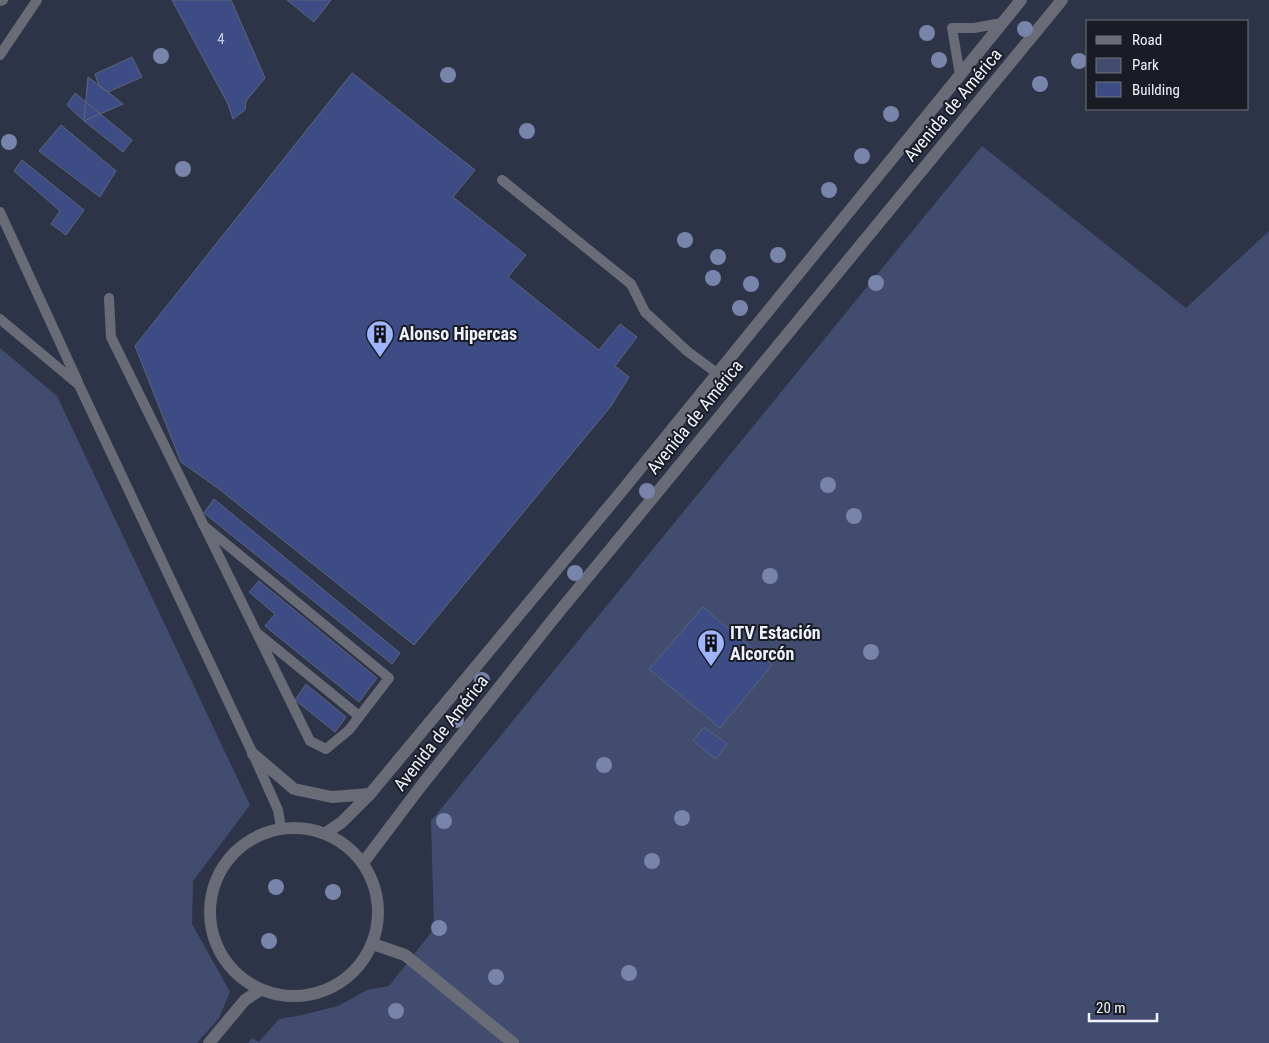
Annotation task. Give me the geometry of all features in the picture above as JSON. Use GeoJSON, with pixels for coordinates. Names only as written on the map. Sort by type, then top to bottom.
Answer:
{"type":"FeatureCollection","features":[{"type":"Feature","properties":{"kind":"street","name":"Avenida de América"},"geometry":{"type":"LineString","coordinates":[[326,833],[342,822],[370,794],[718,374],[1021,0]]}},
{"type":"Feature","properties":{"kind":"street","name":"Avenida de América"},"geometry":{"type":"LineString","coordinates":[[363,863],[418,790],[554,618],[1062,0]]}},
{"type":"Feature","properties":{"kind":"street"},"geometry":{"type":"LineString","coordinates":[[253,754],[294,790],[332,797],[370,794]]}},
{"type":"Feature","properties":{"kind":"street"},"geometry":{"type":"LineString","coordinates":[[281,828],[304,828],[326,833],[347,846],[363,863],[376,888],[379,916],[373,944],[359,966],[338,984],[314,995],[287,997],[260,990],[237,976],[220,955],[211,929],[210,902],[218,875],[233,853],[256,836],[281,828]]}},
{"type":"Feature","properties":{"kind":"street"},"geometry":{"type":"LineString","coordinates":[[373,944],[405,955],[513,1043]]}},
{"type":"Feature","properties":{"kind":"street"},"geometry":{"type":"LineString","coordinates":[[209,1043],[245,1000],[260,990]]}},
{"type":"Feature","properties":{"kind":"lane"},"geometry":{"type":"LineString","coordinates":[[0,55],[37,0]]}},
{"type":"Feature","properties":{"kind":"lane"},"geometry":{"type":"LineString","coordinates":[[960,75],[952,28],[974,28],[1002,23]]}},
{"type":"Feature","properties":{"kind":"lane"},"geometry":{"type":"LineString","coordinates":[[502,180],[630,284],[645,312],[687,351],[718,374]]}},
{"type":"Feature","properties":{"kind":"lane"},"geometry":{"type":"LineString","coordinates":[[0,212],[253,754],[278,810],[281,828]]}},
{"type":"Feature","properties":{"kind":"lane"},"geometry":{"type":"LineString","coordinates":[[109,298],[111,337],[254,631],[310,741],[326,749],[349,730],[389,678],[203,525]]}},
{"type":"Feature","properties":{"kind":"lane"},"geometry":{"type":"LineString","coordinates":[[0,319],[80,385]]}},
{"type":"Feature","properties":{"kind":"lane"},"geometry":{"type":"LineString","coordinates":[[254,631],[360,716]]}},
{"type":"Feature","properties":{"kind":"green space"},"geometry":{"type":"Polygon","coordinates":[[[982,146],[1186,308],[1269,231],[1269,1043],[248,1043],[252,1038],[259,1042],[279,1019],[338,1006],[367,990],[389,986],[434,929],[431,821],[982,146]]]}},
{"type":"Feature","properties":{"kind":"green space"},"geometry":{"type":"Polygon","coordinates":[[[0,348],[57,396],[250,805],[193,881],[192,924],[230,992],[219,1018],[197,1043],[0,1043],[0,348]]]}},
{"type":"Feature","properties":{"kind":"building"},"geometry":{"type":"Polygon","coordinates":[[[172,0],[231,0],[265,78],[246,101],[245,110],[233,119],[228,104],[172,0]]]}},
{"type":"Feature","properties":{"kind":"building"},"geometry":{"type":"Polygon","coordinates":[[[287,0],[331,0],[314,22],[287,0]]]}},
{"type":"Feature","properties":{"kind":"building"},"geometry":{"type":"Polygon","coordinates":[[[132,57],[142,77],[108,92],[99,86],[95,74],[132,57]]]}},
{"type":"Feature","properties":{"kind":"building","name":"Alonso Hipercas"},"geometry":{"type":"Polygon","coordinates":[[[352,73],[475,170],[453,197],[526,255],[508,277],[599,350],[620,324],[637,337],[615,366],[629,377],[611,406],[414,645],[219,489],[181,462],[135,346],[352,73]]]}},
{"type":"Feature","properties":{"kind":"building"},"geometry":{"type":"Polygon","coordinates":[[[88,77],[108,92],[123,104],[84,121],[88,77]]]}},
{"type":"Feature","properties":{"kind":"building"},"geometry":{"type":"Polygon","coordinates":[[[75,93],[132,140],[123,152],[67,105],[75,93]]]}},
{"type":"Feature","properties":{"kind":"building"},"geometry":{"type":"Polygon","coordinates":[[[61,125],[116,171],[100,197],[39,151],[61,125]]]}},
{"type":"Feature","properties":{"kind":"building"},"geometry":{"type":"Polygon","coordinates":[[[22,160],[84,210],[66,235],[51,224],[60,211],[14,171],[22,160]]]}},
{"type":"Feature","properties":{"kind":"building"},"geometry":{"type":"Polygon","coordinates":[[[214,499],[400,653],[392,664],[204,513],[214,499]]]}},
{"type":"Feature","properties":{"kind":"building"},"geometry":{"type":"Polygon","coordinates":[[[259,581],[377,678],[359,702],[265,626],[275,614],[249,592],[259,581]]]}},
{"type":"Feature","properties":{"kind":"building","name":"ITV Estación Alcorcón"},"geometry":{"type":"Polygon","coordinates":[[[703,607],[772,665],[720,728],[649,669],[703,607]]]}},
{"type":"Feature","properties":{"kind":"building"},"geometry":{"type":"Polygon","coordinates":[[[306,684],[346,717],[335,732],[295,700],[306,684]]]}},
{"type":"Feature","properties":{"kind":"building"},"geometry":{"type":"Polygon","coordinates":[[[704,727],[727,744],[716,759],[693,741],[704,727]]]}},
{"type":"Feature","properties":{"kind":"place","name":"Alonso Hipercas"},"geometry":{"type":"Point","coordinates":[380,358]}},
{"type":"Feature","properties":{"kind":"place","name":"ITV Estación Alcorcón"},"geometry":{"type":"Point","coordinates":[711,667]}}]}
